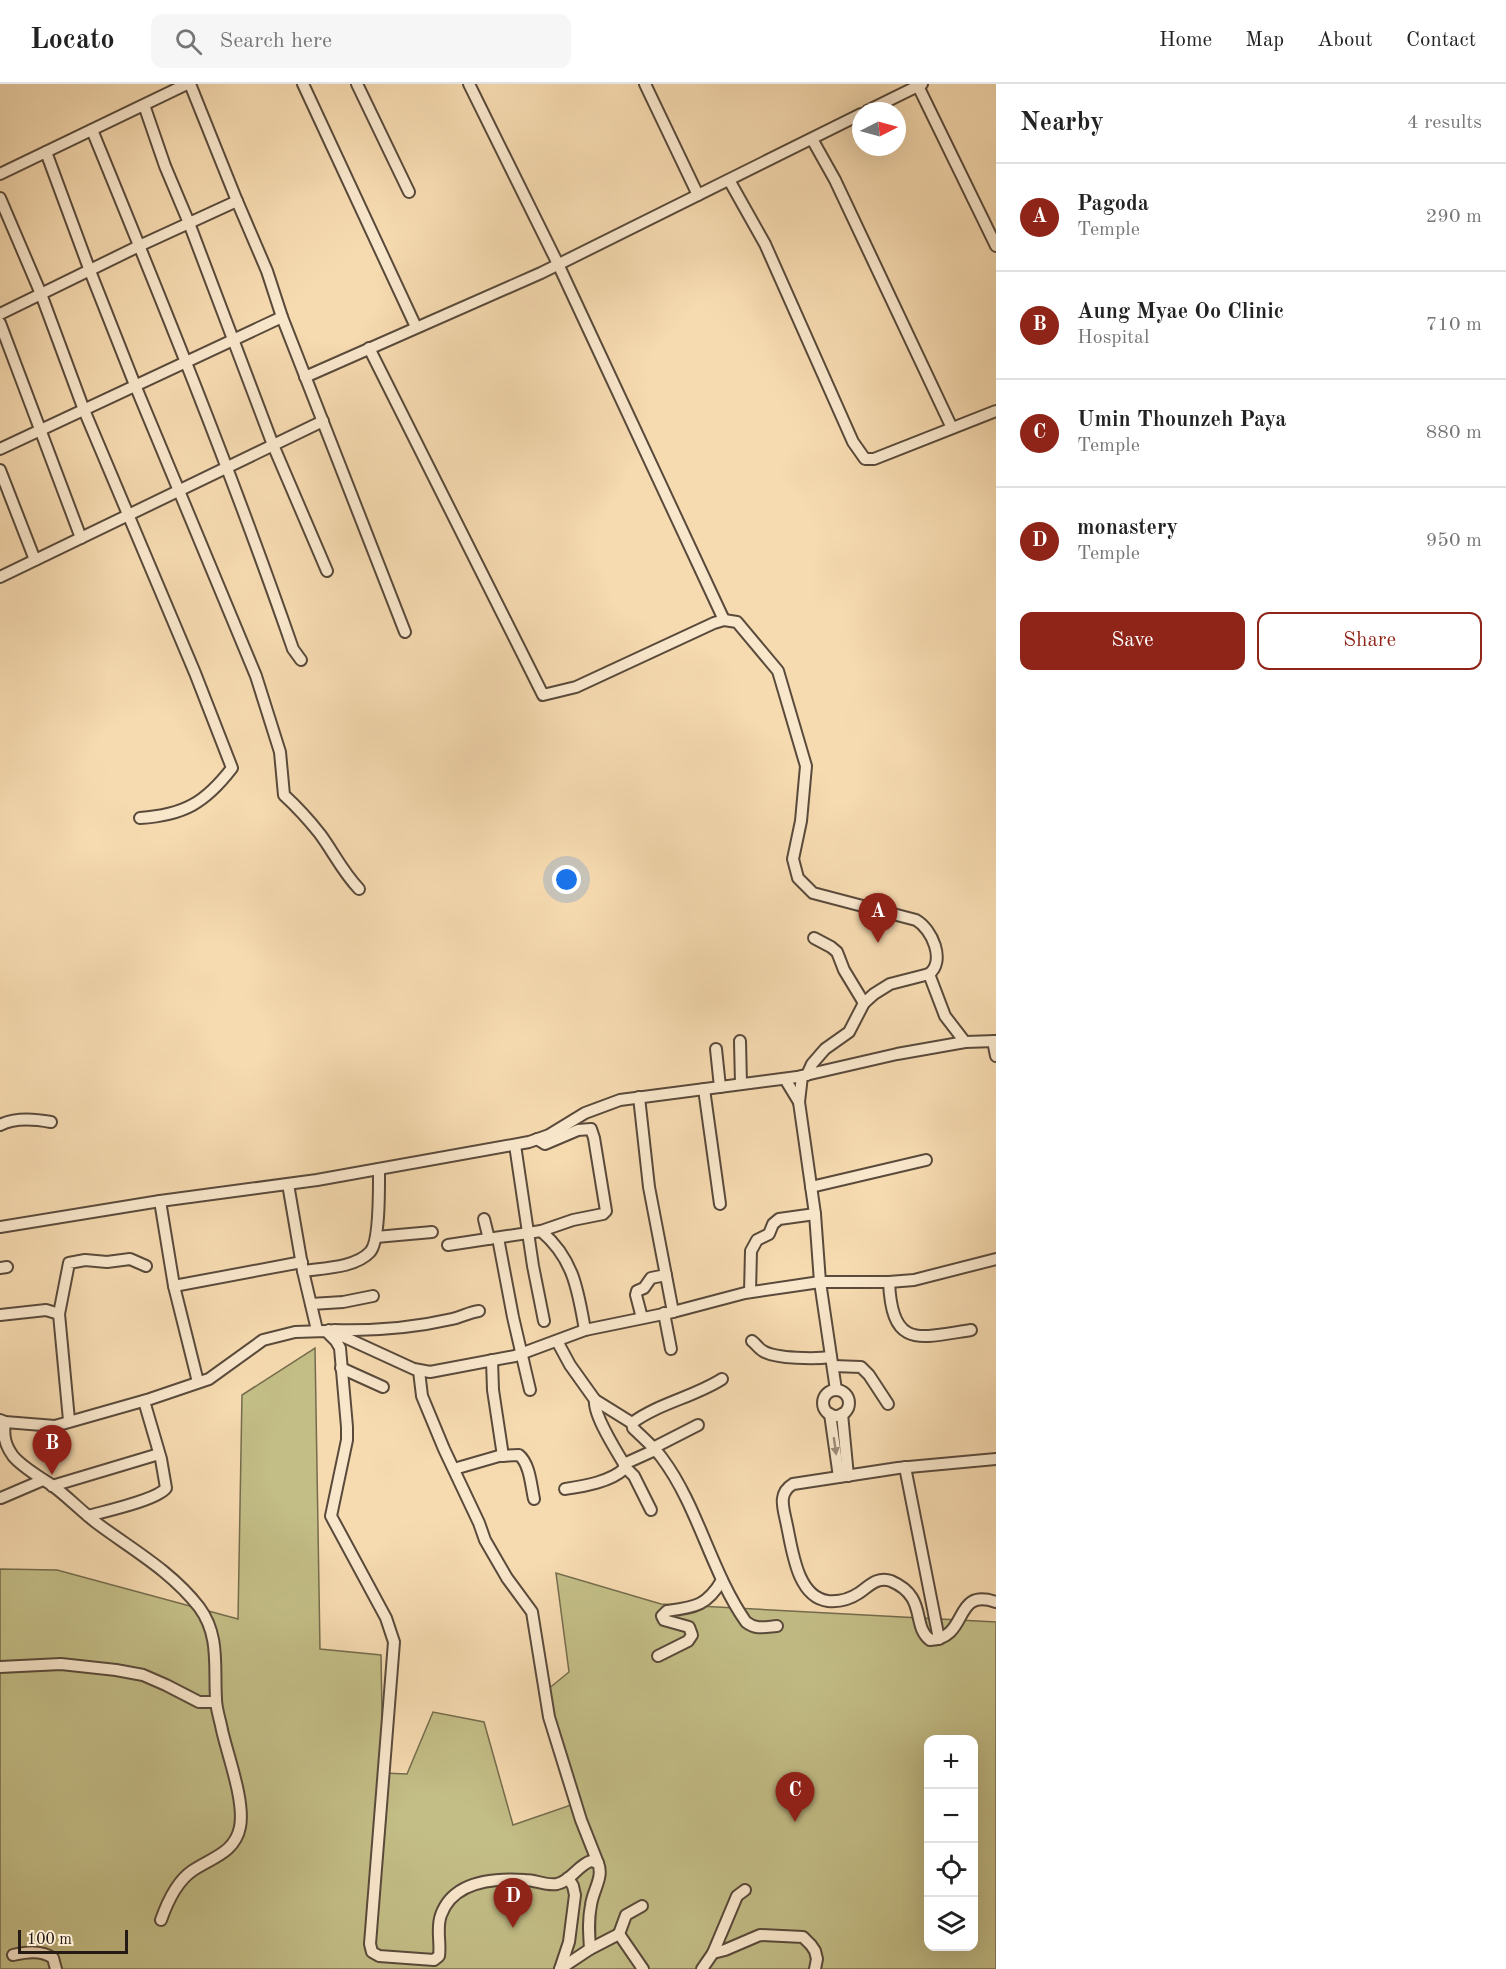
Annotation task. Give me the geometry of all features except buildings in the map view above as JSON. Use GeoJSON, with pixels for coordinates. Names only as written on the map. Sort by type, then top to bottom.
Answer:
{"type":"FeatureCollection","features":[{"type":"Feature","properties":{"kind":"street"},"geometry":{"type":"LineString","coordinates":[[0,174],[189,84],[267,272],[282,317],[405,632]]}},
{"type":"Feature","properties":{"kind":"street"},"geometry":{"type":"LineString","coordinates":[[303,84],[416,327]]}},
{"type":"Feature","properties":{"kind":"street"},"geometry":{"type":"LineString","coordinates":[[357,84],[409,192]]}},
{"type":"Feature","properties":{"kind":"street"},"geometry":{"type":"LineString","coordinates":[[469,84],[558,264],[724,620]]}},
{"type":"Feature","properties":{"kind":"street"},"geometry":{"type":"LineString","coordinates":[[645,84],[698,195]]}},
{"type":"Feature","properties":{"kind":"street"},"geometry":{"type":"LineString","coordinates":[[885,102],[920,85],[996,246]]}},
{"type":"Feature","properties":{"kind":"street"},"geometry":{"type":"LineString","coordinates":[[144,105],[165,166],[189,223],[273,445],[327,571]]}},
{"type":"Feature","properties":{"kind":"street"},"geometry":{"type":"LineString","coordinates":[[305,376],[558,264],[852,119]]}},
{"type":"Feature","properties":{"kind":"street"},"geometry":{"type":"LineString","coordinates":[[92,130],[227,467],[293,649],[301,660]]}},
{"type":"Feature","properties":{"kind":"street"},"geometry":{"type":"LineString","coordinates":[[812,139],[835,180],[952,428]]}},
{"type":"Feature","properties":{"kind":"street"},"geometry":{"type":"LineString","coordinates":[[46,152],[135,386],[256,676],[280,752],[284,795],[321,836],[343,873],[359,890]]}},
{"type":"Feature","properties":{"kind":"street"},"geometry":{"type":"LineString","coordinates":[[729,180],[765,244],[852,442],[860,454],[866,459],[874,459],[996,411]]}},
{"type":"Feature","properties":{"kind":"street"},"geometry":{"type":"LineString","coordinates":[[0,198],[41,294],[84,410],[195,673],[232,768],[217,788],[201,802],[164,816],[140,818]]}},
{"type":"Feature","properties":{"kind":"street"},"geometry":{"type":"LineString","coordinates":[[0,314],[237,201]]}},
{"type":"Feature","properties":{"kind":"street"},"geometry":{"type":"LineString","coordinates":[[0,449],[282,317]]}},
{"type":"Feature","properties":{"kind":"street"},"geometry":{"type":"LineString","coordinates":[[0,323],[81,538]]}},
{"type":"Feature","properties":{"kind":"street"},"geometry":{"type":"LineString","coordinates":[[369,348],[543,695],[576,687],[714,623],[724,620],[737,622],[778,671],[806,766],[801,821],[793,859],[798,878],[813,893],[916,920],[928,930],[938,960],[934,969],[929,974],[890,984],[864,1004],[849,1032],[825,1049],[804,1076],[799,1102],[815,1214],[820,1282],[836,1390]]}},
{"type":"Feature","properties":{"kind":"street"},"geometry":{"type":"LineString","coordinates":[[0,577],[323,422]]}},
{"type":"Feature","properties":{"kind":"street"},"geometry":{"type":"LineString","coordinates":[[0,470],[35,560]]}},
{"type":"Feature","properties":{"kind":"street"},"geometry":{"type":"LineString","coordinates":[[814,938],[837,952],[844,970],[864,1004]]}},
{"type":"Feature","properties":{"kind":"street"},"geometry":{"type":"LineString","coordinates":[[929,974],[945,1016],[965,1042]]}},
{"type":"Feature","properties":{"kind":"street"},"geometry":{"type":"LineString","coordinates":[[740,1041],[741,1084]]}},
{"type":"Feature","properties":{"kind":"street"},"geometry":{"type":"LineString","coordinates":[[0,1227],[160,1201],[288,1184],[514,1145],[549,1135],[585,1113],[620,1100],[804,1076],[897,1054],[965,1042],[994,1041],[996,1056]]}},
{"type":"Feature","properties":{"kind":"street"},"geometry":{"type":"LineString","coordinates":[[716,1049],[720,1087]]}},
{"type":"Feature","properties":{"kind":"street"},"geometry":{"type":"LineString","coordinates":[[785,1079],[799,1102]]}},
{"type":"Feature","properties":{"kind":"street"},"geometry":{"type":"LineString","coordinates":[[704,1089],[720,1204]]}},
{"type":"Feature","properties":{"kind":"street"},"geometry":{"type":"LineString","coordinates":[[639,1097],[649,1187],[666,1275],[671,1349]]}},
{"type":"Feature","properties":{"kind":"street"},"geometry":{"type":"LineString","coordinates":[[0,1125],[20,1120],[51,1122]]}},
{"type":"Feature","properties":{"kind":"street"},"geometry":{"type":"LineString","coordinates":[[448,1245],[541,1231],[603,1214],[606,1211],[591,1129],[578,1130],[545,1144],[537,1139]]}},
{"type":"Feature","properties":{"kind":"street"},"geometry":{"type":"LineString","coordinates":[[514,1145],[544,1321]]}},
{"type":"Feature","properties":{"kind":"street"},"geometry":{"type":"LineString","coordinates":[[810,1187],[926,1160]]}},
{"type":"Feature","properties":{"kind":"street"},"geometry":{"type":"LineString","coordinates":[[174,1286],[302,1266],[348,1263],[363,1257],[372,1251],[376,1237],[379,1169]]}},
{"type":"Feature","properties":{"kind":"street"},"geometry":{"type":"LineString","coordinates":[[288,1184],[311,1304],[325,1330],[340,1348],[347,1440],[332,1516],[388,1621],[394,1642],[375,1858],[370,1944],[372,1952],[379,1956],[434,1960],[439,1956],[440,1950],[441,1914],[457,1894],[467,1887],[487,1880],[531,1880],[553,1885],[561,1883],[591,1860],[598,1863]]}},
{"type":"Feature","properties":{"kind":"street"},"geometry":{"type":"LineString","coordinates":[[160,1201],[174,1286],[198,1382]]}},
{"type":"Feature","properties":{"kind":"street"},"geometry":{"type":"LineString","coordinates":[[750,1292],[751,1251],[757,1240],[770,1234],[776,1220],[815,1214]]}},
{"type":"Feature","properties":{"kind":"street"},"geometry":{"type":"LineString","coordinates":[[484,1219],[494,1238],[530,1390]]}},
{"type":"Feature","properties":{"kind":"street"},"geometry":{"type":"LineString","coordinates":[[541,1231],[562,1252],[572,1271],[585,1330]]}},
{"type":"Feature","properties":{"kind":"street"},"geometry":{"type":"LineString","coordinates":[[376,1237],[432,1232]]}},
{"type":"Feature","properties":{"kind":"street"},"geometry":{"type":"LineString","coordinates":[[69,1420],[58,1314],[69,1263],[86,1260],[107,1262],[130,1259],[146,1266]]}},
{"type":"Feature","properties":{"kind":"street"},"geometry":{"type":"LineString","coordinates":[[325,1330],[419,1371],[430,1372],[521,1354],[585,1330],[669,1313],[750,1292],[820,1282],[914,1280],[996,1259]]}},
{"type":"Feature","properties":{"kind":"street"},"geometry":{"type":"LineString","coordinates":[[642,1318],[637,1291],[644,1288],[651,1278],[666,1275]]}},
{"type":"Feature","properties":{"kind":"street"},"geometry":{"type":"LineString","coordinates":[[889,1282],[893,1314],[898,1326],[907,1334],[924,1337],[971,1330]]}},
{"type":"Feature","properties":{"kind":"street"},"geometry":{"type":"LineString","coordinates":[[311,1304],[343,1302],[374,1296]]}},
{"type":"Feature","properties":{"kind":"street"},"geometry":{"type":"LineString","coordinates":[[0,1315],[40,1310],[58,1314]]}},
{"type":"Feature","properties":{"kind":"street"},"geometry":{"type":"LineString","coordinates":[[161,1920],[168,1902],[190,1872],[220,1856],[231,1847],[238,1835],[241,1814],[216,1702],[216,1650],[209,1627],[200,1609],[168,1574],[15,1459],[6,1446],[2,1421],[55,1426],[69,1420],[144,1401],[209,1379],[263,1340],[289,1333],[398,1328],[453,1319],[479,1311]]}},
{"type":"Feature","properties":{"kind":"street"},"geometry":{"type":"LineString","coordinates":[[557,1341],[570,1365],[595,1400],[632,1423],[633,1428],[654,1449],[675,1479],[722,1580],[746,1622],[758,1628],[777,1626]]}},
{"type":"Feature","properties":{"kind":"street"},"geometry":{"type":"LineString","coordinates":[[753,1341],[764,1352],[861,1367],[888,1404]]}},
{"type":"Feature","properties":{"kind":"street"},"geometry":{"type":"LineString","coordinates":[[492,1360],[493,1390],[503,1456]]}},
{"type":"Feature","properties":{"kind":"street"},"geometry":{"type":"LineString","coordinates":[[342,1368],[383,1387]]}},
{"type":"Feature","properties":{"kind":"street"},"geometry":{"type":"LineString","coordinates":[[419,1371],[422,1396],[490,1552],[532,1612],[549,1717],[581,1820],[601,1870],[591,1902],[587,1931],[589,1945]]}},
{"type":"Feature","properties":{"kind":"street"},"geometry":{"type":"LineString","coordinates":[[632,1423],[722,1380]]}},
{"type":"Feature","properties":{"kind":"street"},"geometry":{"type":"LineString","coordinates":[[842,1414],[831,1414],[826,1411],[824,1400],[826,1395],[836,1390],[842,1391],[849,1400],[849,1405],[842,1414],[844,1476]]}},
{"type":"Feature","properties":{"kind":"street"},"geometry":{"type":"LineString","coordinates":[[595,1400],[594,1407],[598,1416],[625,1466],[634,1476],[651,1510]]}},
{"type":"Feature","properties":{"kind":"street"},"geometry":{"type":"LineString","coordinates":[[88,1516],[139,1502],[163,1492],[166,1488],[144,1401]]}},
{"type":"Feature","properties":{"kind":"street"},"geometry":{"type":"LineString","coordinates":[[831,1414],[844,1476]]}},
{"type":"Feature","properties":{"kind":"street"},"geometry":{"type":"LineString","coordinates":[[565,1489],[622,1472],[625,1466],[698,1425]]}},
{"type":"Feature","properties":{"kind":"street"},"geometry":{"type":"LineString","coordinates":[[1,1498],[48,1483],[159,1454]]}},
{"type":"Feature","properties":{"kind":"street"},"geometry":{"type":"LineString","coordinates":[[454,1469],[503,1456],[519,1455],[523,1458],[534,1499]]}},
{"type":"Feature","properties":{"kind":"street"},"geometry":{"type":"LineString","coordinates":[[996,1459],[905,1467],[793,1484],[784,1492],[782,1501],[793,1554],[801,1579],[808,1592],[817,1599],[842,1600],[877,1581],[884,1579],[892,1581],[911,1595],[916,1603],[924,1635],[930,1640],[939,1639],[952,1632],[967,1604],[977,1599],[996,1602]]}},
{"type":"Feature","properties":{"kind":"street"},"geometry":{"type":"LineString","coordinates":[[905,1467],[939,1639]]}},
{"type":"Feature","properties":{"kind":"street"},"geometry":{"type":"LineString","coordinates":[[658,1656],[688,1641],[692,1635],[689,1627],[664,1620],[663,1613],[701,1604],[712,1595],[722,1580]]}},
{"type":"Feature","properties":{"kind":"street"},"geometry":{"type":"LineString","coordinates":[[0,1667],[61,1664],[116,1670],[143,1675],[166,1684],[199,1702],[216,1702]]}},
{"type":"Feature","properties":{"kind":"street"},"geometry":{"type":"LineString","coordinates":[[562,1968],[569,1942],[575,1894],[568,1878]]}},
{"type":"Feature","properties":{"kind":"street"},"geometry":{"type":"LineString","coordinates":[[702,1969],[713,1953],[737,1896],[745,1890]]}},
{"type":"Feature","properties":{"kind":"street"},"geometry":{"type":"LineString","coordinates":[[562,1968],[589,1945],[619,1934],[626,1915],[642,1906]]}},
{"type":"Feature","properties":{"kind":"street"},"geometry":{"type":"LineString","coordinates":[[619,1934],[643,1969]]}},
{"type":"Feature","properties":{"kind":"street"},"geometry":{"type":"LineString","coordinates":[[713,1953],[760,1935],[803,1937],[812,1945],[817,1959],[815,1969]]}},
{"type":"Feature","properties":{"kind":"street"},"geometry":{"type":"LineString","coordinates":[[569,1942],[589,1945]]}},
{"type":"Feature","properties":{"kind":"street"},"geometry":{"type":"LineString","coordinates":[[13,1955],[33,1952],[48,1954],[53,1958],[56,1969]]}},
{"type":"Feature","properties":{"kind":"shaded area"},"geometry":{"type":"Polygon","coordinates":[[[315,1348],[320,1649],[381,1655],[383,1773],[407,1774],[433,1712],[484,1722],[513,1825],[574,1804],[547,1690],[569,1672],[556,1573],[661,1604],[996,1622],[996,1969],[0,1969],[0,1569],[57,1570],[238,1619],[242,1395],[315,1348]]]}},
{"type":"Feature","properties":{"kind":"place","name":"Pagoda"},"geometry":{"type":"Point","coordinates":[878,943]}},
{"type":"Feature","properties":{"kind":"place","name":"Aung Myae Oo Clinic"},"geometry":{"type":"Point","coordinates":[52,1475]}},
{"type":"Feature","properties":{"kind":"place","name":"Umin Thounzeh Paya"},"geometry":{"type":"Point","coordinates":[795,1822]}},
{"type":"Feature","properties":{"kind":"place","name":"monastery"},"geometry":{"type":"Point","coordinates":[513,1928]}}]}
